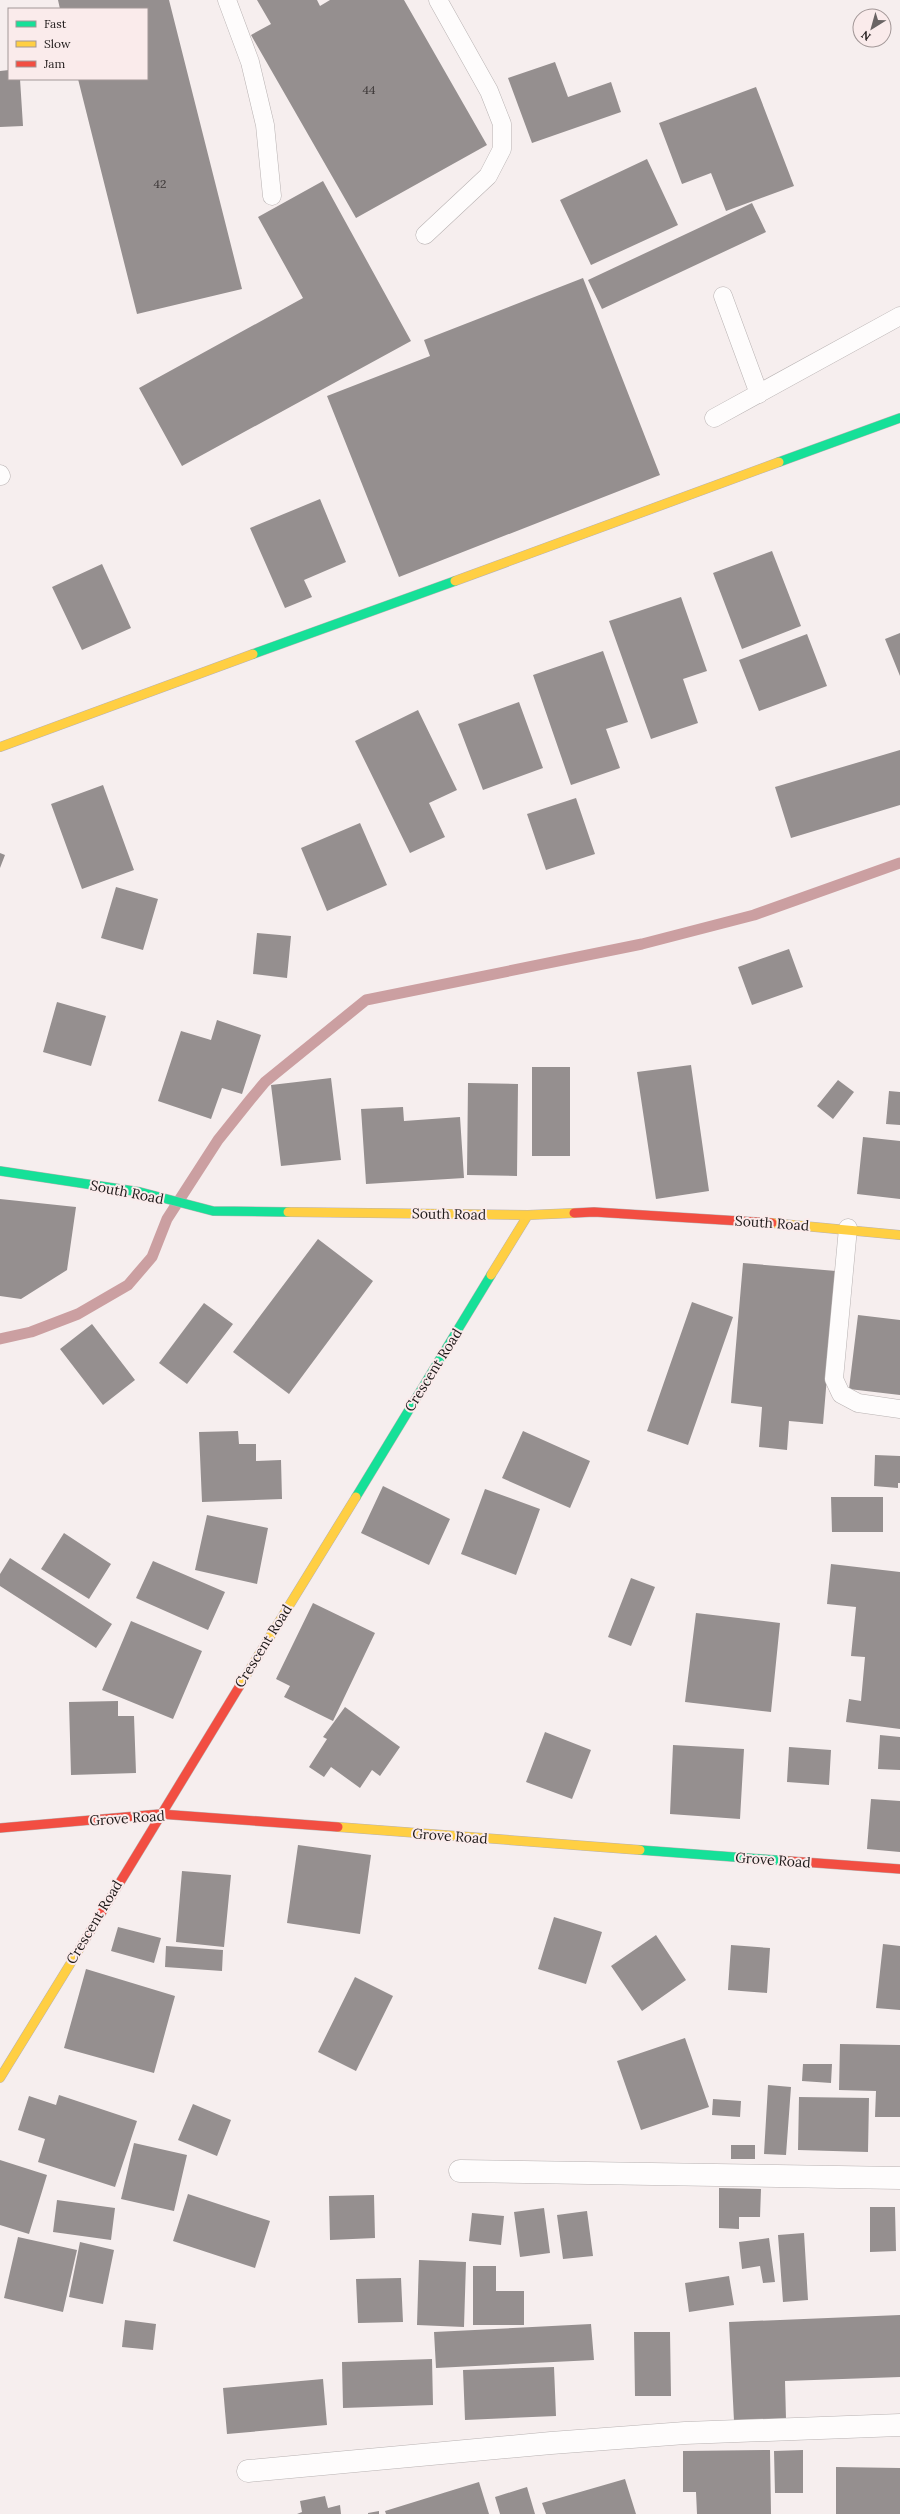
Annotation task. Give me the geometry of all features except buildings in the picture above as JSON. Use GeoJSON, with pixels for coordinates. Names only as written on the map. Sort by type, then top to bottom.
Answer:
{"type":"FeatureCollection","features":[{"type":"Feature","properties":{"kind":"street"},"geometry":{"type":"LineString","coordinates":[[0,747],[900,418]]}},
{"type":"Feature","properties":{"kind":"street","name":"South Road"},"geometry":{"type":"LineString","coordinates":[[0,1171],[140,1192],[212,1211],[528,1215],[594,1212],[848,1228],[900,1235]]}},
{"type":"Feature","properties":{"kind":"street","name":"Crescent Road"},"geometry":{"type":"LineString","coordinates":[[0,2078],[160,1814],[528,1215]]}},
{"type":"Feature","properties":{"kind":"street","name":"Grove Road"},"geometry":{"type":"LineString","coordinates":[[0,1828],[160,1814],[900,1869]]}},
{"type":"Feature","properties":{"kind":"street"},"geometry":{"type":"LineString","coordinates":[[460,2171],[900,2178]]}},
{"type":"Feature","properties":{"kind":"street"},"geometry":{"type":"LineString","coordinates":[[248,2470],[551,2443],[685,2433],[900,2425]]}},
{"type":"Feature","properties":{"kind":"lane"},"geometry":{"type":"LineString","coordinates":[[227,0],[250,62],[265,125],[272,196]]}},
{"type":"Feature","properties":{"kind":"lane"},"geometry":{"type":"LineString","coordinates":[[425,235],[488,176],[502,149],[502,124],[489,91],[438,0]]}},
{"type":"Feature","properties":{"kind":"lane"},"geometry":{"type":"LineString","coordinates":[[723,296],[759,394]]}},
{"type":"Feature","properties":{"kind":"lane"},"geometry":{"type":"LineString","coordinates":[[714,418],[900,316]]}},
{"type":"Feature","properties":{"kind":"lane"},"geometry":{"type":"LineString","coordinates":[[848,1228],[834,1380],[841,1394],[858,1404],[900,1409]]}},
{"type":"Feature","properties":{"kind":"waterway"},"geometry":{"type":"LineString","coordinates":[[0,1339],[31,1332],[78,1314],[128,1285],[152,1257],[167,1219],[218,1140],[265,1082],[366,1000],[642,944],[754,915],[900,863]]}},
{"type":"Feature","properties":{"kind":"traffic: fast"},"geometry":{"type":"LineString","coordinates":[[779,462],[900,418]]}},
{"type":"Feature","properties":{"kind":"traffic: fast"},"geometry":{"type":"LineString","coordinates":[[253,654],[455,581]]}},
{"type":"Feature","properties":{"kind":"traffic: fast"},"geometry":{"type":"LineString","coordinates":[[0,1171],[140,1192],[213,1211],[288,1212]]}},
{"type":"Feature","properties":{"kind":"traffic: fast"},"geometry":{"type":"LineString","coordinates":[[356,1497],[491,1275]]}},
{"type":"Feature","properties":{"kind":"traffic: fast"},"geometry":{"type":"LineString","coordinates":[[640,1850],[789,1861]]}},
{"type":"Feature","properties":{"kind":"traffic: slow"},"geometry":{"type":"LineString","coordinates":[[455,581],[779,462]]}},
{"type":"Feature","properties":{"kind":"traffic: slow"},"geometry":{"type":"LineString","coordinates":[[0,747],[253,654]]}},
{"type":"Feature","properties":{"kind":"traffic: slow"},"geometry":{"type":"LineString","coordinates":[[288,1212],[528,1215],[574,1213]]}},
{"type":"Feature","properties":{"kind":"traffic: slow"},"geometry":{"type":"LineString","coordinates":[[491,1275],[528,1215]]}},
{"type":"Feature","properties":{"kind":"traffic: slow"},"geometry":{"type":"LineString","coordinates":[[772,1223],[900,1235]]}},
{"type":"Feature","properties":{"kind":"traffic: slow"},"geometry":{"type":"LineString","coordinates":[[239,1687],[356,1497]]}},
{"type":"Feature","properties":{"kind":"traffic: slow"},"geometry":{"type":"LineString","coordinates":[[338,1827],[640,1850]]}},
{"type":"Feature","properties":{"kind":"traffic: slow"},"geometry":{"type":"LineString","coordinates":[[0,2078],[80,1948]]}},
{"type":"Feature","properties":{"kind":"traffic: jam"},"geometry":{"type":"LineString","coordinates":[[574,1213],[594,1212],[772,1223]]}},
{"type":"Feature","properties":{"kind":"traffic: jam"},"geometry":{"type":"LineString","coordinates":[[80,1948],[239,1687]]}},
{"type":"Feature","properties":{"kind":"traffic: jam"},"geometry":{"type":"LineString","coordinates":[[0,1828],[160,1814],[338,1827]]}},
{"type":"Feature","properties":{"kind":"traffic: jam"},"geometry":{"type":"LineString","coordinates":[[789,1861],[900,1869]]}}]}
